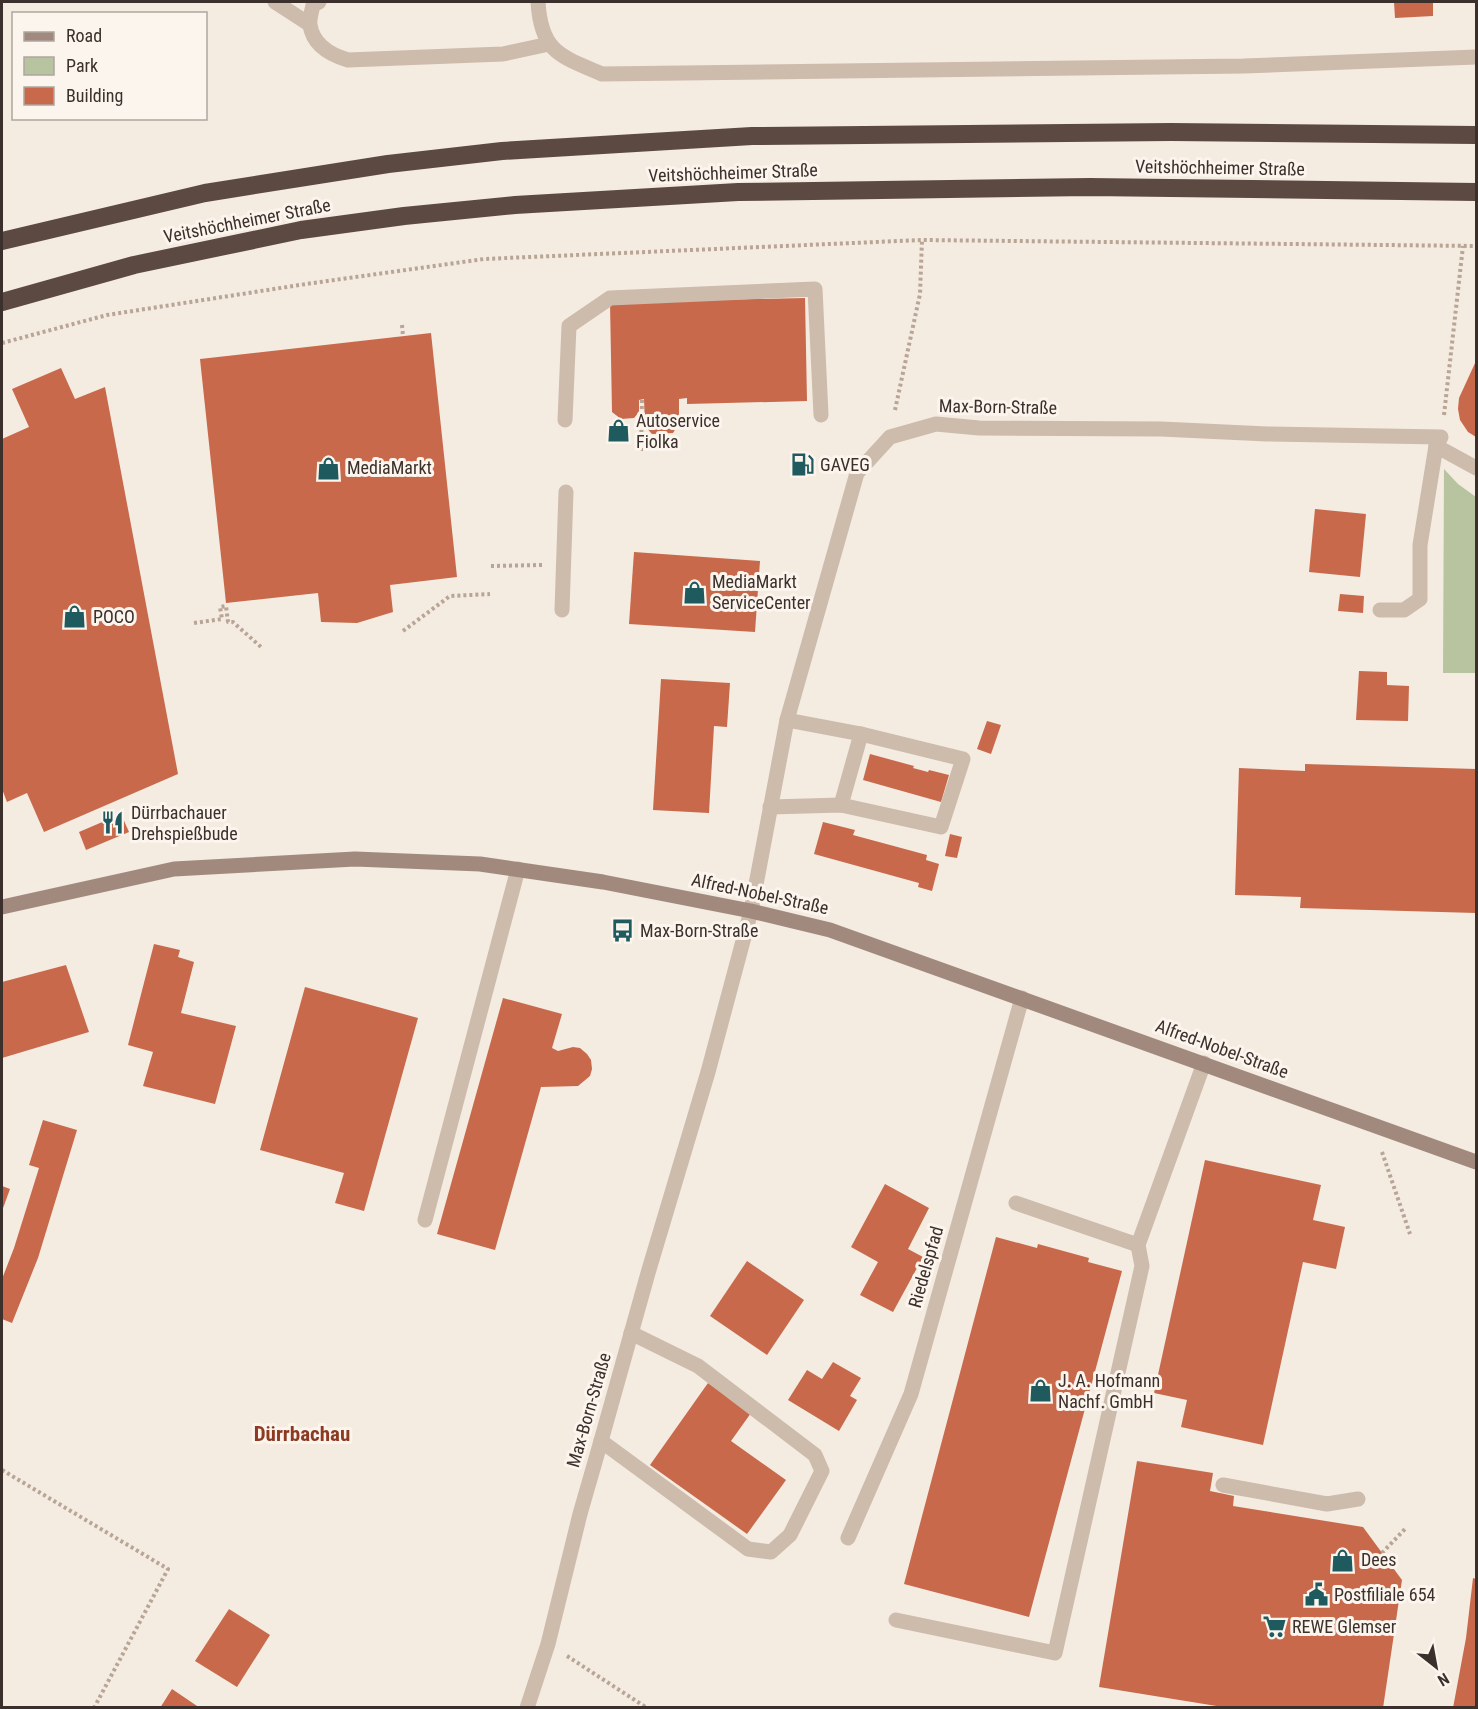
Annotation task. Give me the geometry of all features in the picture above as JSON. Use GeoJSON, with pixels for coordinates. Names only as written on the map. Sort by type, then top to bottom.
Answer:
{"type":"FeatureCollection","features":[{"type":"Feature","properties":{"kind":"highway","name":"Veitshöchheimer Straße"},"geometry":{"type":"LineString","coordinates":[[2,241],[205,193],[388,164],[502,151],[752,136],[1171,132],[1476,135]]}},
{"type":"Feature","properties":{"kind":"highway","name":"Veitshöchheimer Straße"},"geometry":{"type":"LineString","coordinates":[[2,302],[134,265],[302,230],[404,216],[515,205],[750,192],[1090,187],[1476,192]]}},
{"type":"Feature","properties":{"kind":"street"},"geometry":{"type":"LineString","coordinates":[[275,2],[309,24],[317,42],[331,55],[348,60],[503,54],[549,44]]}},
{"type":"Feature","properties":{"kind":"street"},"geometry":{"type":"LineString","coordinates":[[309,24],[313,5],[319,2]]}},
{"type":"Feature","properties":{"kind":"street"},"geometry":{"type":"LineString","coordinates":[[538,2],[539,24],[549,44],[567,59],[602,74],[1244,66],[1476,57]]}},
{"type":"Feature","properties":{"kind":"street"},"geometry":{"type":"LineString","coordinates":[[565,420],[569,326],[610,298],[815,289],[821,415]]}},
{"type":"Feature","properties":{"kind":"street","name":"Max-Born-Straße"},"geometry":{"type":"LineString","coordinates":[[527,1707],[548,1644],[631,1333],[708,1072],[752,911],[786,720],[857,473],[890,437],[936,424],[979,428],[1161,429],[1438,442],[1476,468]]}},
{"type":"Feature","properties":{"kind":"street"},"geometry":{"type":"LineString","coordinates":[[1380,610],[1404,610],[1420,599],[1420,545],[1438,442]]}},
{"type":"Feature","properties":{"kind":"street"},"geometry":{"type":"LineString","coordinates":[[562,610],[566,492]]}},
{"type":"Feature","properties":{"kind":"street"},"geometry":{"type":"LineString","coordinates":[[770,807],[841,805],[941,827],[963,759],[861,734],[786,720]]}},
{"type":"Feature","properties":{"kind":"street"},"geometry":{"type":"LineString","coordinates":[[841,805],[861,734]]}},
{"type":"Feature","properties":{"kind":"street","name":"Alfred-Nobel-Straße"},"geometry":{"type":"LineString","coordinates":[[2,907],[174,869],[355,859],[480,864],[603,882],[752,911],[830,930],[1476,1162]]}},
{"type":"Feature","properties":{"kind":"street"},"geometry":{"type":"LineString","coordinates":[[425,1220],[518,869]]}},
{"type":"Feature","properties":{"kind":"street","name":"Riedelspfad"},"geometry":{"type":"LineString","coordinates":[[848,1538],[911,1394],[1022,998]]}},
{"type":"Feature","properties":{"kind":"street"},"geometry":{"type":"LineString","coordinates":[[897,1620],[1055,1653],[1142,1266],[1138,1245],[1204,1063]]}},
{"type":"Feature","properties":{"kind":"street"},"geometry":{"type":"LineString","coordinates":[[1016,1203],[1138,1245]]}},
{"type":"Feature","properties":{"kind":"street"},"geometry":{"type":"LineString","coordinates":[[601,1441],[748,1548],[771,1552],[790,1535],[822,1472],[815,1455],[698,1366],[631,1333]]}},
{"type":"Feature","properties":{"kind":"street"},"geometry":{"type":"LineString","coordinates":[[1223,1485],[1327,1504],[1358,1498]]}},
{"type":"Feature","properties":{"kind":"path"},"geometry":{"type":"LineString","coordinates":[[890,437],[920,294],[922,240]]}},
{"type":"Feature","properties":{"kind":"path"},"geometry":{"type":"LineString","coordinates":[[2,344],[107,315],[484,259],[922,240],[1476,246]]}},
{"type":"Feature","properties":{"kind":"path"},"geometry":{"type":"LineString","coordinates":[[1438,442],[1463,246]]}},
{"type":"Feature","properties":{"kind":"path"},"geometry":{"type":"LineString","coordinates":[[402,325],[403,336]]}},
{"type":"Feature","properties":{"kind":"path"},"geometry":{"type":"LineString","coordinates":[[641,451],[642,399]]}},
{"type":"Feature","properties":{"kind":"path"},"geometry":{"type":"LineString","coordinates":[[491,566],[538,565]]}},
{"type":"Feature","properties":{"kind":"path"},"geometry":{"type":"LineString","coordinates":[[402,631],[450,596],[490,594]]}},
{"type":"Feature","properties":{"kind":"path"},"geometry":{"type":"LineString","coordinates":[[194,623],[222,619],[220,607],[226,606],[228,622],[233,622],[261,647]]}},
{"type":"Feature","properties":{"kind":"path"},"geometry":{"type":"LineString","coordinates":[[1372,1124],[1410,1234]]}},
{"type":"Feature","properties":{"kind":"path"},"geometry":{"type":"LineString","coordinates":[[2,1470],[168,1569],[94,1707]]}},
{"type":"Feature","properties":{"kind":"path"},"geometry":{"type":"LineString","coordinates":[[1382,1553],[1405,1529]]}},
{"type":"Feature","properties":{"kind":"path"},"geometry":{"type":"LineString","coordinates":[[548,1644],[647,1707]]}},
{"type":"Feature","properties":{"kind":"green space"},"geometry":{"type":"Polygon","coordinates":[[[1444,469],[1458,484],[1476,497],[1476,673],[1443,673],[1444,469]]]}},
{"type":"Feature","properties":{"kind":"building"},"geometry":{"type":"Polygon","coordinates":[[[1394,2],[1433,2],[1433,16],[1395,18],[1394,2]]]}},
{"type":"Feature","properties":{"kind":"building"},"geometry":{"type":"Polygon","coordinates":[[[805,298],[807,401],[687,404],[687,398],[679,399],[679,423],[673,433],[652,434],[645,426],[644,399],[639,400],[639,412],[634,418],[621,419],[612,412],[610,302],[805,298]]]}},
{"type":"Feature","properties":{"kind":"building","name":"MediaMarkt"},"geometry":{"type":"Polygon","coordinates":[[[431,333],[457,577],[390,585],[393,612],[357,623],[321,622],[318,593],[226,603],[200,359],[431,333]]]}},
{"type":"Feature","properties":{"kind":"building"},"geometry":{"type":"Polygon","coordinates":[[[1476,361],[1476,437],[1468,432],[1460,420],[1458,409],[1459,398],[1476,361]]]}},
{"type":"Feature","properties":{"kind":"building","name":"POCO"},"geometry":{"type":"Polygon","coordinates":[[[61,368],[75,399],[105,387],[178,774],[44,832],[27,793],[7,802],[2,789],[2,439],[29,427],[12,389],[61,368]]]}},
{"type":"Feature","properties":{"kind":"building"},"geometry":{"type":"Polygon","coordinates":[[[1315,509],[1366,514],[1360,577],[1309,572],[1315,509]]]}},
{"type":"Feature","properties":{"kind":"building","name":"MediaMarkt ServiceCenter"},"geometry":{"type":"Polygon","coordinates":[[[634,552],[760,561],[755,632],[629,624],[634,552]]]}},
{"type":"Feature","properties":{"kind":"building"},"geometry":{"type":"Polygon","coordinates":[[[1340,594],[1364,596],[1363,613],[1338,611],[1340,594]]]}},
{"type":"Feature","properties":{"kind":"building"},"geometry":{"type":"Polygon","coordinates":[[[1359,671],[1387,672],[1387,685],[1409,686],[1408,721],[1356,720],[1359,671]]]}},
{"type":"Feature","properties":{"kind":"building"},"geometry":{"type":"Polygon","coordinates":[[[661,679],[730,683],[727,727],[714,726],[709,813],[653,810],[661,679]]]}},
{"type":"Feature","properties":{"kind":"building"},"geometry":{"type":"Polygon","coordinates":[[[987,721],[1001,725],[991,754],[977,749],[987,721]]]}},
{"type":"Feature","properties":{"kind":"building"},"geometry":{"type":"Polygon","coordinates":[[[870,754],[928,772],[929,770],[949,775],[941,802],[863,780],[870,754]]]}},
{"type":"Feature","properties":{"kind":"building"},"geometry":{"type":"Polygon","coordinates":[[[1305,764],[1476,769],[1476,913],[1300,908],[1301,897],[1235,895],[1239,768],[1305,771],[1305,764]]]}},
{"type":"Feature","properties":{"kind":"building","name":"Dürrbachauer Drehspießbude"},"geometry":{"type":"Polygon","coordinates":[[[121,814],[129,832],[86,850],[79,832],[121,814]]]}},
{"type":"Feature","properties":{"kind":"building"},"geometry":{"type":"Polygon","coordinates":[[[823,822],[855,830],[853,835],[927,855],[926,860],[939,864],[932,891],[918,887],[919,883],[814,854],[823,822]]]}},
{"type":"Feature","properties":{"kind":"building"},"geometry":{"type":"Polygon","coordinates":[[[950,834],[962,837],[957,858],[945,856],[950,834]]]}},
{"type":"Feature","properties":{"kind":"building"},"geometry":{"type":"Polygon","coordinates":[[[154,944],[180,950],[178,957],[194,962],[181,1013],[236,1026],[215,1104],[143,1086],[153,1052],[128,1045],[154,944]]]}},
{"type":"Feature","properties":{"kind":"building"},"geometry":{"type":"Polygon","coordinates":[[[66,965],[89,1032],[2,1058],[2,982],[66,965]]]}},
{"type":"Feature","properties":{"kind":"building"},"geometry":{"type":"Polygon","coordinates":[[[305,987],[418,1018],[364,1211],[335,1203],[344,1173],[260,1150],[305,987]]]}},
{"type":"Feature","properties":{"kind":"building"},"geometry":{"type":"Polygon","coordinates":[[[503,998],[562,1014],[552,1048],[558,1051],[573,1047],[580,1048],[591,1060],[592,1069],[590,1076],[578,1086],[541,1087],[495,1250],[437,1234],[503,998]]]}},
{"type":"Feature","properties":{"kind":"building"},"geometry":{"type":"Polygon","coordinates":[[[43,1120],[77,1130],[38,1258],[12,1323],[2,1319],[2,1279],[39,1168],[29,1165],[43,1120]]]}},
{"type":"Feature","properties":{"kind":"building"},"geometry":{"type":"Polygon","coordinates":[[[1205,1160],[1321,1185],[1313,1220],[1345,1227],[1336,1269],[1303,1262],[1263,1445],[1181,1427],[1187,1400],[1154,1393],[1205,1160]]]}},
{"type":"Feature","properties":{"kind":"building"},"geometry":{"type":"Polygon","coordinates":[[[885,1184],[929,1208],[908,1249],[923,1257],[893,1312],[860,1295],[878,1262],[851,1247],[885,1184]]]}},
{"type":"Feature","properties":{"kind":"building"},"geometry":{"type":"Polygon","coordinates":[[[2,1186],[10,1189],[2,1211],[2,1186]]]}},
{"type":"Feature","properties":{"kind":"building"},"geometry":{"type":"Polygon","coordinates":[[[996,1237],[1037,1248],[1038,1244],[1089,1258],[1088,1262],[1122,1271],[1029,1617],[904,1584],[996,1237]]]}},
{"type":"Feature","properties":{"kind":"building"},"geometry":{"type":"Polygon","coordinates":[[[747,1261],[804,1300],[767,1355],[710,1316],[747,1261]]]}},
{"type":"Feature","properties":{"kind":"building"},"geometry":{"type":"Polygon","coordinates":[[[833,1362],[861,1378],[850,1396],[857,1400],[839,1431],[788,1400],[807,1370],[822,1379],[833,1362]]]}},
{"type":"Feature","properties":{"kind":"building"},"geometry":{"type":"Polygon","coordinates":[[[708,1383],[751,1413],[731,1441],[786,1480],[747,1534],[650,1465],[708,1383]]]}},
{"type":"Feature","properties":{"kind":"building"},"geometry":{"type":"Polygon","coordinates":[[[1137,1461],[1213,1473],[1210,1491],[1234,1496],[1233,1506],[1363,1527],[1402,1580],[1383,1708],[1229,1708],[1099,1687],[1137,1461]]]}},
{"type":"Feature","properties":{"kind":"building"},"geometry":{"type":"Polygon","coordinates":[[[1473,1578],[1476,1579],[1476,1708],[1453,1708],[1466,1638],[1473,1578]]]}},
{"type":"Feature","properties":{"kind":"building"},"geometry":{"type":"Polygon","coordinates":[[[229,1609],[270,1635],[237,1687],[195,1661],[229,1609]]]}},
{"type":"Feature","properties":{"kind":"building"},"geometry":{"type":"Polygon","coordinates":[[[172,1689],[200,1708],[160,1708],[172,1689]]]}},
{"type":"Feature","properties":{"kind":"place","name":"Autoservice Fiolka"},"geometry":{"type":"Point","coordinates":[618,431]}},
{"type":"Feature","properties":{"kind":"place","name":"GAVEG"},"geometry":{"type":"Point","coordinates":[802,465]}},
{"type":"Feature","properties":{"kind":"place","name":"MediaMarkt"},"geometry":{"type":"Point","coordinates":[329,468]}},
{"type":"Feature","properties":{"kind":"place","name":"MediaMarkt ServiceCenter"},"geometry":{"type":"Point","coordinates":[694,592]}},
{"type":"Feature","properties":{"kind":"place","name":"POCO"},"geometry":{"type":"Point","coordinates":[75,617]}},
{"type":"Feature","properties":{"kind":"place","name":"Dürrbachauer Drehspießbude"},"geometry":{"type":"Point","coordinates":[113,823]}},
{"type":"Feature","properties":{"kind":"place","name":"Max-Born-Straße"},"geometry":{"type":"Point","coordinates":[622,931]}},
{"type":"Feature","properties":{"kind":"place","name":"J. A. Hofmann Nachf. GmbH"},"geometry":{"type":"Point","coordinates":[1040,1391]}},
{"type":"Feature","properties":{"kind":"place","name":"Dees"},"geometry":{"type":"Point","coordinates":[1343,1560]}},
{"type":"Feature","properties":{"kind":"place","name":"Postfiliale 654"},"geometry":{"type":"Point","coordinates":[1316,1595]}},
{"type":"Feature","properties":{"kind":"place","name":"REWE Glemser"},"geometry":{"type":"Point","coordinates":[1274,1627]}},
{"type":"Feature","properties":{"kind":"district","name":"Dürrbachau"},"geometry":{"type":"Point","coordinates":[302,1434]}}]}
